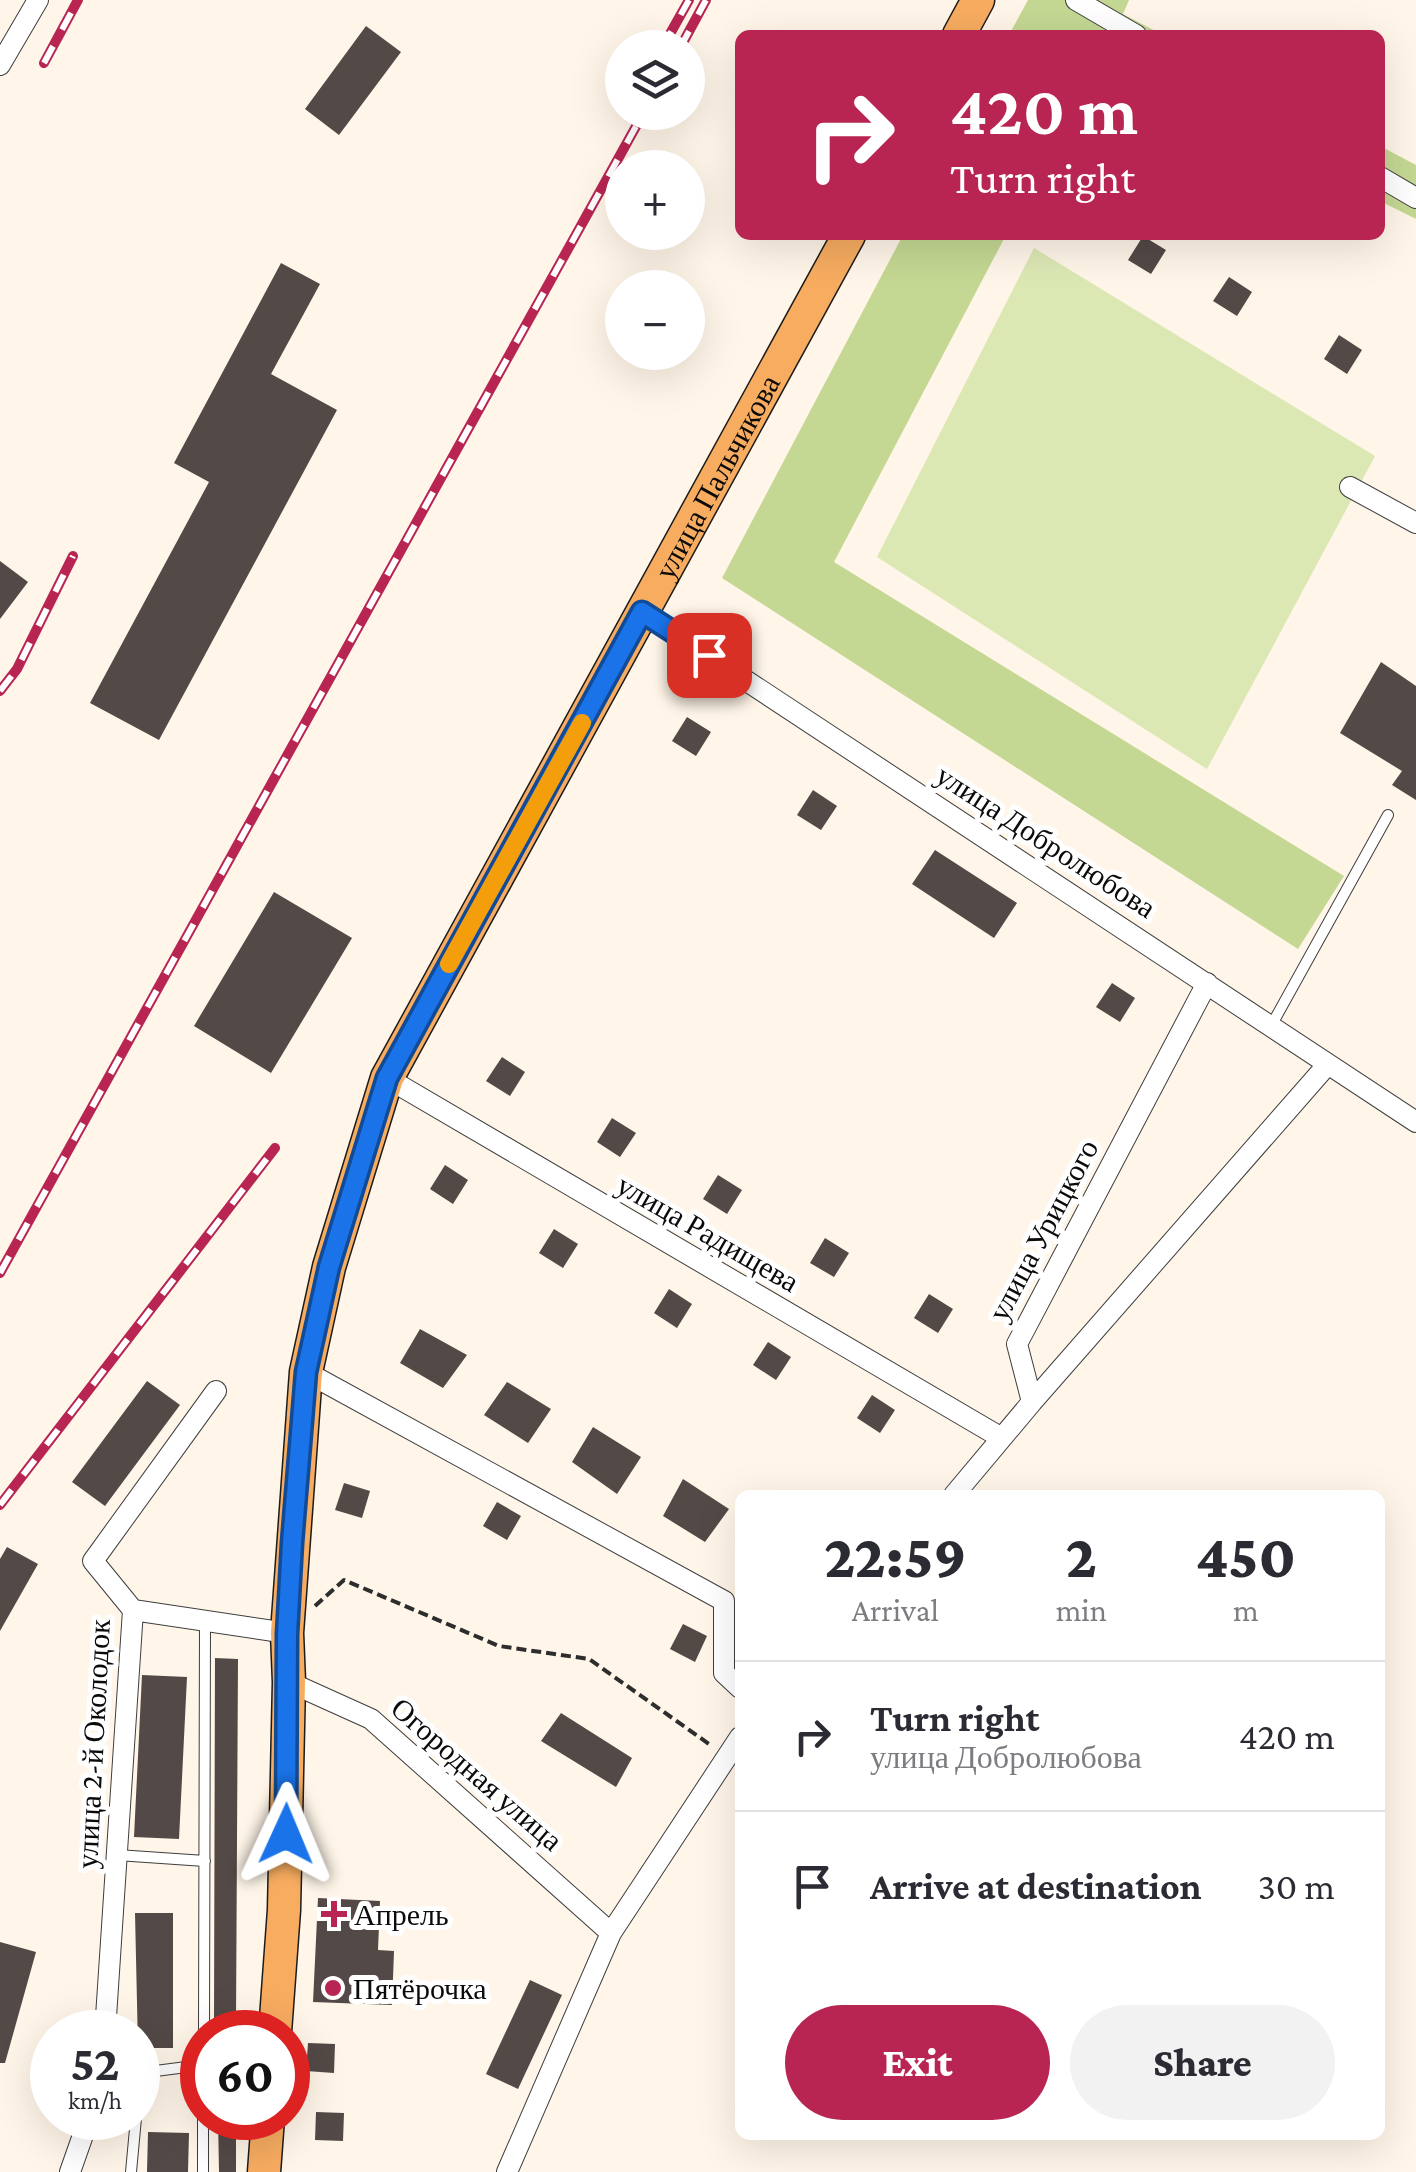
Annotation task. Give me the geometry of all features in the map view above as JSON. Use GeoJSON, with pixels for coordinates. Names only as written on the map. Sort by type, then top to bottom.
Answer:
{"type":"FeatureCollection","features":[{"type":"Feature","properties":{"kind":"main road"},"geometry":{"type":"LineString","coordinates":[[962,30],[978,0]]}},
{"type":"Feature","properties":{"kind":"main road","name":"улица Пальчикова"},"geometry":{"type":"LineString","coordinates":[[277,2010],[284,1910],[287,1634],[306,1372],[329,1267],[387,1078],[846,240]]}},
{"type":"Feature","properties":{"kind":"main road"},"geometry":{"type":"LineString","coordinates":[[264,2172],[266,2140]]}},
{"type":"Feature","properties":{"kind":"street"},"geometry":{"type":"LineString","coordinates":[[0,65],[38,0]]}},
{"type":"Feature","properties":{"kind":"street"},"geometry":{"type":"LineString","coordinates":[[1076,0],[1127,30]]}},
{"type":"Feature","properties":{"kind":"street"},"geometry":{"type":"LineString","coordinates":[[1385,180],[1416,198]]}},
{"type":"Feature","properties":{"kind":"street"},"geometry":{"type":"LineString","coordinates":[[1350,487],[1416,523]]}},
{"type":"Feature","properties":{"kind":"street","name":"улица Добролюбова"},"geometry":{"type":"LineString","coordinates":[[642,612],[1416,1122]]}},
{"type":"Feature","properties":{"kind":"street","name":"улица Урицкого"},"geometry":{"type":"LineString","coordinates":[[1032,1402],[1016,1344],[1206,983]]}},
{"type":"Feature","properties":{"kind":"street"},"geometry":{"type":"LineString","coordinates":[[958,1490],[1000,1437],[1328,1064]]}},
{"type":"Feature","properties":{"kind":"street","name":"улица Радищева"},"geometry":{"type":"LineString","coordinates":[[387,1078],[1000,1437]]}},
{"type":"Feature","properties":{"kind":"street"},"geometry":{"type":"LineString","coordinates":[[306,1372],[724,1601],[724,1673],[735,1683]]}},
{"type":"Feature","properties":{"kind":"street","name":"улица 2-й Околодок"},"geometry":{"type":"LineString","coordinates":[[107,2010],[133,1610],[93,1562],[216,1392]]}},
{"type":"Feature","properties":{"kind":"street"},"geometry":{"type":"LineString","coordinates":[[133,1610],[287,1634]]}},
{"type":"Feature","properties":{"kind":"street","name":"Огородная улица"},"geometry":{"type":"LineString","coordinates":[[289,1682],[370,1718],[611,1933]]}},
{"type":"Feature","properties":{"kind":"street"},"geometry":{"type":"LineString","coordinates":[[507,2172],[611,1933],[735,1743]]}},
{"type":"Feature","properties":{"kind":"street"},"geometry":{"type":"LineString","coordinates":[[70,2172],[81,2140]]}},
{"type":"Feature","properties":{"kind":"lane"},"geometry":{"type":"LineString","coordinates":[[1271,1026],[1388,815]]}},
{"type":"Feature","properties":{"kind":"lane"},"geometry":{"type":"LineString","coordinates":[[204,2010],[205,1621]]}},
{"type":"Feature","properties":{"kind":"lane"},"geometry":{"type":"LineString","coordinates":[[117,1854],[205,1861]]}},
{"type":"Feature","properties":{"kind":"lane"},"geometry":{"type":"LineString","coordinates":[[131,2172],[134,2140]]}},
{"type":"Feature","properties":{"kind":"lane"},"geometry":{"type":"LineString","coordinates":[[203,2172],[204,2140]]}},
{"type":"Feature","properties":{"kind":"path"},"geometry":{"type":"LineString","coordinates":[[287,1634],[344,1580],[499,1646],[589,1659],[726,1755]]}},
{"type":"Feature","properties":{"kind":"green space"},"geometry":{"type":"Polygon","coordinates":[[[1028,0],[1129,0],[1123,14],[1153,30],[1012,30],[1028,0]]]}},
{"type":"Feature","properties":{"kind":"green space"},"geometry":{"type":"Polygon","coordinates":[[[1385,149],[1416,165],[1416,219],[1385,204],[1385,149]]]}},
{"type":"Feature","properties":{"kind":"green space"},"geometry":{"type":"Polygon","coordinates":[[[900,240],[1003,240],[834,562],[1344,876],[1298,949],[722,578],[900,240]]]}},
{"type":"Feature","properties":{"kind":"green space"},"geometry":{"type":"Polygon","coordinates":[[[1034,248],[1375,456],[1207,769],[877,557],[1034,248]]]}},
{"type":"Feature","properties":{"kind":"building"},"geometry":{"type":"Polygon","coordinates":[[[366,26],[401,52],[339,135],[305,109],[366,26]]]}},
{"type":"Feature","properties":{"kind":"building"},"geometry":{"type":"Polygon","coordinates":[[[1140,240],[1150,240],[1166,250],[1151,274],[1128,260],[1140,240]]]}},
{"type":"Feature","properties":{"kind":"building"},"geometry":{"type":"Polygon","coordinates":[[[281,263],[320,284],[271,374],[337,410],[159,740],[90,703],[209,482],[174,463],[281,263]]]}},
{"type":"Feature","properties":{"kind":"building"},"geometry":{"type":"Polygon","coordinates":[[[1229,277],[1252,292],[1237,316],[1213,301],[1229,277]]]}},
{"type":"Feature","properties":{"kind":"building"},"geometry":{"type":"Polygon","coordinates":[[[1339,335],[1362,350],[1347,374],[1324,359],[1339,335]]]}},
{"type":"Feature","properties":{"kind":"building"},"geometry":{"type":"Polygon","coordinates":[[[0,561],[28,582],[0,619],[0,561]]]}},
{"type":"Feature","properties":{"kind":"building"},"geometry":{"type":"Polygon","coordinates":[[[1381,662],[1416,686],[1416,800],[1392,785],[1402,771],[1340,733],[1381,662]]]}},
{"type":"Feature","properties":{"kind":"building"},"geometry":{"type":"Polygon","coordinates":[[[687,717],[711,732],[696,756],[672,741],[687,717]]]}},
{"type":"Feature","properties":{"kind":"building"},"geometry":{"type":"Polygon","coordinates":[[[813,790],[837,806],[821,830],[797,815],[813,790]]]}},
{"type":"Feature","properties":{"kind":"building"},"geometry":{"type":"Polygon","coordinates":[[[935,850],[1017,903],[994,938],[912,884],[935,850]]]}},
{"type":"Feature","properties":{"kind":"building"},"geometry":{"type":"Polygon","coordinates":[[[274,892],[352,938],[271,1073],[194,1026],[274,892]]]}},
{"type":"Feature","properties":{"kind":"building"},"geometry":{"type":"Polygon","coordinates":[[[1112,983],[1135,998],[1120,1022],[1096,1007],[1112,983]]]}},
{"type":"Feature","properties":{"kind":"building"},"geometry":{"type":"Polygon","coordinates":[[[502,1057],[525,1072],[510,1096],[486,1081],[502,1057]]]}},
{"type":"Feature","properties":{"kind":"building"},"geometry":{"type":"Polygon","coordinates":[[[612,1118],[636,1133],[620,1157],[597,1142],[612,1118]]]}},
{"type":"Feature","properties":{"kind":"building"},"geometry":{"type":"Polygon","coordinates":[[[445,1165],[468,1180],[453,1204],[430,1189],[445,1165]]]}},
{"type":"Feature","properties":{"kind":"building"},"geometry":{"type":"Polygon","coordinates":[[[718,1175],[742,1190],[727,1214],[703,1199],[718,1175]]]}},
{"type":"Feature","properties":{"kind":"building"},"geometry":{"type":"Polygon","coordinates":[[[554,1229],[578,1244],[563,1268],[539,1253],[554,1229]]]}},
{"type":"Feature","properties":{"kind":"building"},"geometry":{"type":"Polygon","coordinates":[[[825,1238],[849,1253],[834,1277],[810,1263],[825,1238]]]}},
{"type":"Feature","properties":{"kind":"building"},"geometry":{"type":"Polygon","coordinates":[[[669,1289],[692,1304],[677,1328],[654,1313],[669,1289]]]}},
{"type":"Feature","properties":{"kind":"building"},"geometry":{"type":"Polygon","coordinates":[[[929,1294],[953,1309],[938,1333],[914,1318],[929,1294]]]}},
{"type":"Feature","properties":{"kind":"building"},"geometry":{"type":"Polygon","coordinates":[[[420,1329],[467,1355],[443,1388],[400,1363],[420,1329]]]}},
{"type":"Feature","properties":{"kind":"building"},"geometry":{"type":"Polygon","coordinates":[[[768,1342],[791,1357],[776,1380],[753,1365],[768,1342]]]}},
{"type":"Feature","properties":{"kind":"building"},"geometry":{"type":"Polygon","coordinates":[[[147,1381],[180,1405],[105,1506],[72,1482],[147,1381]]]}},
{"type":"Feature","properties":{"kind":"building"},"geometry":{"type":"Polygon","coordinates":[[[507,1382],[551,1409],[528,1443],[484,1415],[507,1382]]]}},
{"type":"Feature","properties":{"kind":"building"},"geometry":{"type":"Polygon","coordinates":[[[872,1395],[895,1410],[880,1433],[857,1418],[872,1395]]]}},
{"type":"Feature","properties":{"kind":"building"},"geometry":{"type":"Polygon","coordinates":[[[593,1427],[641,1457],[617,1494],[572,1462],[593,1427]]]}},
{"type":"Feature","properties":{"kind":"building"},"geometry":{"type":"Polygon","coordinates":[[[683,1479],[729,1509],[705,1542],[663,1516],[683,1479]]]}},
{"type":"Feature","properties":{"kind":"building"},"geometry":{"type":"Polygon","coordinates":[[[344,1483],[370,1491],[362,1518],[335,1510],[344,1483]]]}},
{"type":"Feature","properties":{"kind":"building"},"geometry":{"type":"Polygon","coordinates":[[[497,1502],[521,1516],[507,1540],[483,1526],[497,1502]]]}},
{"type":"Feature","properties":{"kind":"building"},"geometry":{"type":"Polygon","coordinates":[[[7,1547],[38,1564],[0,1631],[0,1559],[7,1547]]]}},
{"type":"Feature","properties":{"kind":"building"},"geometry":{"type":"Polygon","coordinates":[[[683,1624],[707,1636],[695,1662],[670,1649],[683,1624]]]}},
{"type":"Feature","properties":{"kind":"building"},"geometry":{"type":"Polygon","coordinates":[[[215,1658],[238,1659],[236,2010],[214,2010],[215,1658]]]}},
{"type":"Feature","properties":{"kind":"building"},"geometry":{"type":"Polygon","coordinates":[[[142,1675],[187,1677],[179,1839],[134,1837],[142,1675]]]}},
{"type":"Feature","properties":{"kind":"building"},"geometry":{"type":"Polygon","coordinates":[[[561,1713],[632,1758],[616,1787],[541,1741],[561,1713]]]}},
{"type":"Feature","properties":{"kind":"building"},"geometry":{"type":"Polygon","coordinates":[[[318,1898],[380,1901],[378,1950],[394,1951],[392,2005],[313,2002],[318,1898]]]}},
{"type":"Feature","properties":{"kind":"building"},"geometry":{"type":"Polygon","coordinates":[[[135,1913],[173,1913],[173,2048],[160,2048],[160,2010],[137,2010],[135,1913]]]}},
{"type":"Feature","properties":{"kind":"building"},"geometry":{"type":"Polygon","coordinates":[[[0,1942],[36,1952],[5,2063],[0,2063],[0,1942]]]}},
{"type":"Feature","properties":{"kind":"building"},"geometry":{"type":"Polygon","coordinates":[[[530,1980],[562,1995],[518,2089],[486,2074],[530,1980]]]}},
{"type":"Feature","properties":{"kind":"building"},"geometry":{"type":"Polygon","coordinates":[[[310,2043],[335,2044],[334,2073],[310,2071],[310,2043]]]}},
{"type":"Feature","properties":{"kind":"building"},"geometry":{"type":"Polygon","coordinates":[[[316,2112],[344,2113],[343,2141],[315,2140],[316,2112]]]}},
{"type":"Feature","properties":{"kind":"building"},"geometry":{"type":"Polygon","coordinates":[[[160,2132],[180,2133],[180,2140],[189,2140],[188,2172],[147,2172],[148,2140],[160,2140],[160,2132]]]}},
{"type":"Feature","properties":{"kind":"building"},"geometry":{"type":"Polygon","coordinates":[[[218,2140],[236,2140],[236,2172],[219,2172],[218,2140]]]}},
{"type":"Feature","properties":{"kind":"railway"},"geometry":{"type":"LineString","coordinates":[[44,63],[78,0]]}},
{"type":"Feature","properties":{"kind":"railway"},"geometry":{"type":"LineString","coordinates":[[672,30],[689,0]]}},
{"type":"Feature","properties":{"kind":"railway"},"geometry":{"type":"LineString","coordinates":[[690,30],[706,0]]}},
{"type":"Feature","properties":{"kind":"railway"},"geometry":{"type":"LineString","coordinates":[[0,1273],[634,130]]}},
{"type":"Feature","properties":{"kind":"railway"},"geometry":{"type":"LineString","coordinates":[[0,691],[17,669],[73,556]]}},
{"type":"Feature","properties":{"kind":"railway"},"geometry":{"type":"LineString","coordinates":[[0,1505],[275,1148]]}},
{"type":"Feature","properties":{"kind":"slow traffic"},"geometry":{"type":"LineString","coordinates":[[449,964],[582,723]]}},
{"type":"Feature","properties":{"kind":"place","name":"Апрель"},"geometry":{"type":"Point","coordinates":[334,1914]}},
{"type":"Feature","properties":{"kind":"place","name":"Пятёрочка"},"geometry":{"type":"Point","coordinates":[333,1988]}},
{"type":"Feature","properties":{"kind":"route"},"geometry":{"type":"LineString","coordinates":[[286,1834],[287,1634],[306,1372],[329,1267],[387,1078],[642,612],[709,655]]}}]}
